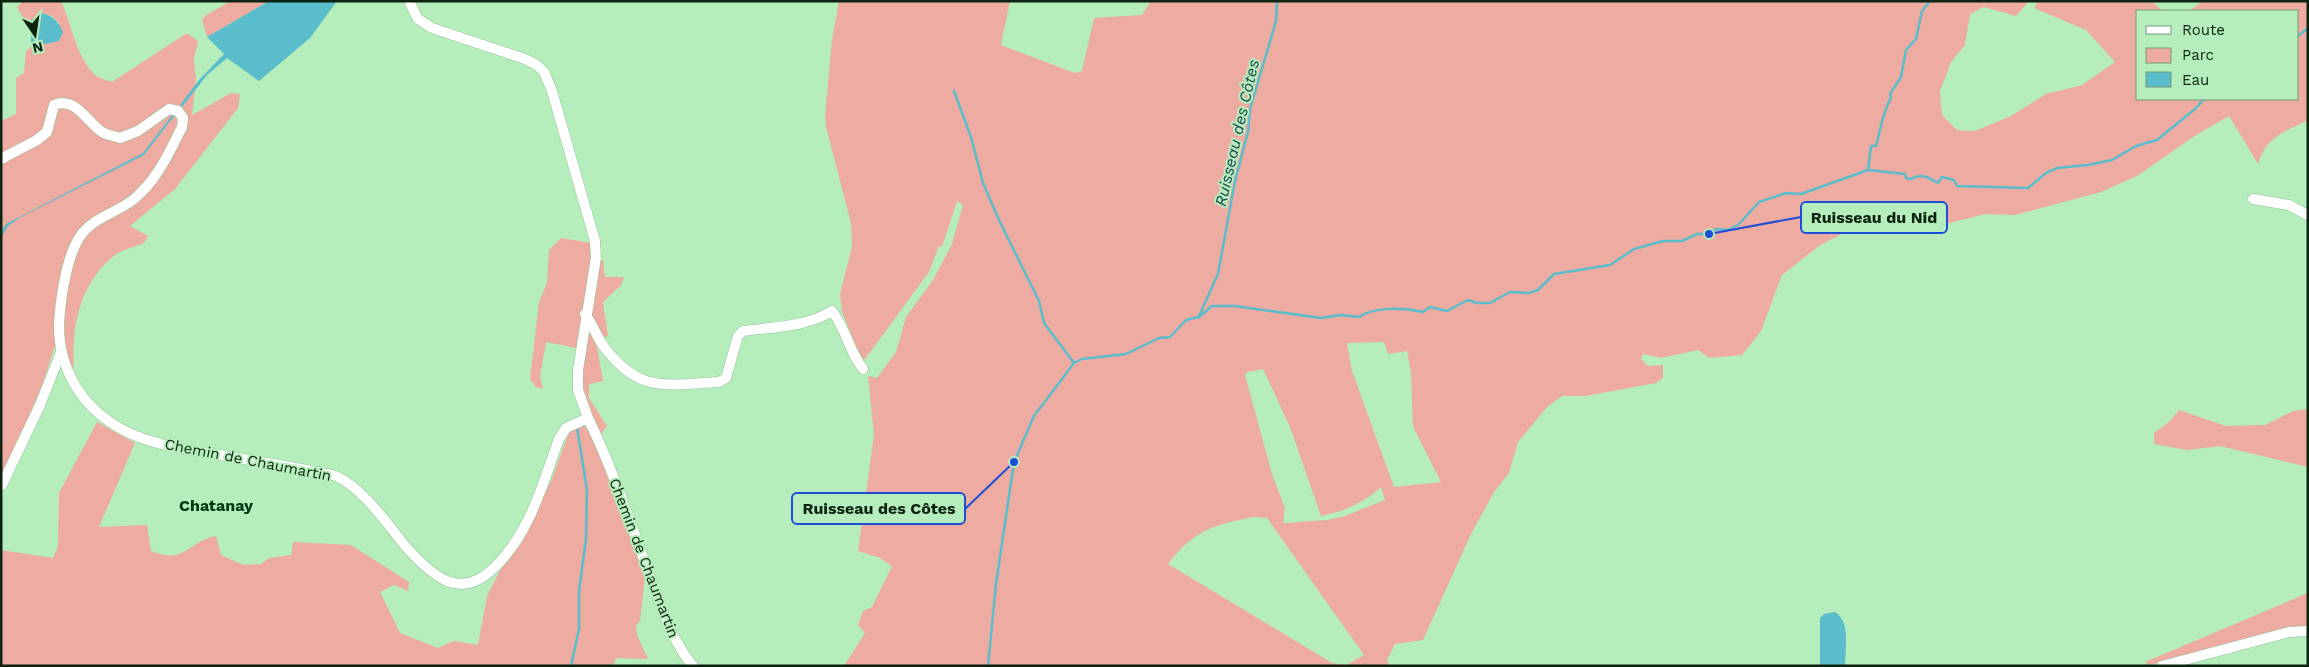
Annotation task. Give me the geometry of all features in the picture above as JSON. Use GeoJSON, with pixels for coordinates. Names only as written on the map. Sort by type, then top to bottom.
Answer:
{"type":"FeatureCollection","features":[{"type":"Feature","properties":{"kind":"street"},"geometry":{"type":"LineString","coordinates":[[409,1],[418,19],[432,28],[525,59],[544,72],[552,92],[595,241],[596,258],[585,314],[578,370],[578,390],[588,418]]}},
{"type":"Feature","properties":{"kind":"street","name":"Chemin de Chaumartin"},"geometry":{"type":"LineString","coordinates":[[1,159],[37,140],[47,132],[54,105],[61,102],[68,103],[85,115],[102,132],[120,138],[138,131],[169,109],[178,111],[182,118],[182,127],[154,179],[134,199],[90,226],[79,238],[68,268],[60,314],[59,342],[64,363],[73,383],[84,398],[97,413],[111,424],[143,438],[182,448],[336,476],[346,481],[362,495],[416,558],[432,572],[447,581],[462,584],[475,583],[486,576],[518,541],[540,496],[566,428],[588,418],[634,532],[664,614],[675,639],[693,666]]}},
{"type":"Feature","properties":{"kind":"street"},"geometry":{"type":"LineString","coordinates":[[2253,199],[2289,205],[2308,216]]}},
{"type":"Feature","properties":{"kind":"street"},"geometry":{"type":"LineString","coordinates":[[585,314],[592,323],[601,342],[617,362],[641,381],[659,385],[719,382],[726,378],[738,336],[743,332],[800,324],[822,317],[832,311],[842,323],[856,360],[863,369]]}},
{"type":"Feature","properties":{"kind":"street"},"geometry":{"type":"LineString","coordinates":[[2,485],[40,406],[61,351]]}},
{"type":"Feature","properties":{"kind":"street"},"geometry":{"type":"LineString","coordinates":[[2162,666],[2289,632],[2308,631]]}},
{"type":"Feature","properties":{"kind":"green space"},"geometry":{"type":"Polygon","coordinates":[[[24,1],[61,1],[82,58],[94,74],[100,78],[112,82],[187,33],[198,41],[194,58],[196,80],[192,115],[231,93],[240,94],[238,108],[175,189],[130,226],[148,236],[144,243],[115,255],[94,278],[86,291],[77,320],[74,335],[74,366],[69,369],[61,345],[54,348],[43,383],[1,481],[1,121],[16,114],[16,78],[24,73],[26,51],[31,47],[58,41],[59,23],[52,16],[42,13],[26,23],[17,7],[24,1]]]}},
{"type":"Feature","properties":{"kind":"green space"},"geometry":{"type":"Polygon","coordinates":[[[231,1],[269,1],[207,37],[202,20],[206,15],[231,1]]]}},
{"type":"Feature","properties":{"kind":"green space"},"geometry":{"type":"Polygon","coordinates":[[[839,1],[1010,1],[1001,45],[1075,73],[1082,71],[1094,18],[1142,15],[1151,1],[2029,1],[2016,16],[1984,7],[1970,14],[1965,45],[1951,62],[1940,91],[1942,115],[1957,130],[1975,131],[2011,116],[2046,94],[2082,85],[2115,62],[2086,30],[2034,8],[2038,1],[2151,1],[2162,10],[2136,10],[2136,100],[2299,100],[2299,10],[2190,10],[2203,1],[2308,1],[2308,120],[2271,141],[2261,155],[2258,164],[2229,116],[2196,135],[2137,176],[2101,192],[2015,215],[1985,214],[1934,227],[1913,218],[1897,217],[1856,226],[1819,246],[1782,275],[1761,331],[1742,355],[1709,358],[1698,350],[1661,358],[1643,354],[1641,359],[1648,366],[1663,365],[1663,378],[1656,383],[1586,396],[1562,396],[1548,406],[1518,442],[1509,473],[1494,492],[1471,534],[1423,640],[1395,644],[1387,660],[1389,666],[844,666],[865,633],[858,625],[863,611],[872,607],[892,566],[880,558],[858,551],[874,435],[868,376],[877,378],[896,352],[906,317],[933,280],[952,244],[963,205],[957,201],[942,247],[939,246],[929,272],[865,359],[861,359],[842,311],[840,294],[852,247],[851,223],[826,127],[825,116],[832,40],[839,1]],[[1384,342],[1347,343],[1352,371],[1394,487],[1441,482],[1413,427],[1411,373],[1407,351],[1388,354],[1384,342]],[[1263,369],[1247,372],[1245,375],[1272,474],[1285,508],[1283,523],[1328,520],[1345,516],[1385,500],[1381,487],[1353,506],[1321,516],[1290,427],[1263,369]],[[1253,517],[1215,526],[1205,531],[1187,543],[1168,564],[1332,663],[1346,665],[1364,655],[1267,518],[1253,517]]]}},
{"type":"Feature","properties":{"kind":"green space"},"geometry":{"type":"Polygon","coordinates":[[[561,238],[591,243],[592,257],[576,348],[546,342],[540,376],[543,389],[536,387],[530,379],[539,302],[547,283],[549,250],[561,238]]]}},
{"type":"Feature","properties":{"kind":"green space"},"geometry":{"type":"Polygon","coordinates":[[[599,260],[603,260],[605,277],[624,277],[621,285],[603,302],[608,336],[602,338],[589,313],[599,260]]]}},
{"type":"Feature","properties":{"kind":"green space"},"geometry":{"type":"Polygon","coordinates":[[[588,323],[596,341],[603,381],[589,384],[589,398],[607,426],[601,434],[594,423],[581,388],[588,323]]]}},
{"type":"Feature","properties":{"kind":"green space"},"geometry":{"type":"Polygon","coordinates":[[[2308,409],[2308,467],[2220,446],[2187,450],[2154,444],[2154,433],[2168,423],[2179,410],[2226,426],[2265,425],[2293,411],[2308,409]]]}},
{"type":"Feature","properties":{"kind":"green space"},"geometry":{"type":"Polygon","coordinates":[[[97,422],[135,443],[99,527],[147,525],[151,551],[163,555],[179,554],[206,539],[216,536],[221,555],[243,565],[261,564],[269,558],[291,555],[293,542],[351,545],[409,582],[408,591],[394,585],[380,592],[400,633],[438,648],[454,641],[478,645],[487,596],[499,572],[521,544],[551,481],[568,435],[574,427],[583,424],[593,437],[645,577],[640,621],[636,625],[637,635],[648,659],[616,658],[613,666],[1,666],[1,550],[53,558],[58,546],[59,493],[97,422]]]}},
{"type":"Feature","properties":{"kind":"green space"},"geometry":{"type":"Polygon","coordinates":[[[2308,593],[2308,627],[2149,665],[2145,662],[2308,593]]]}},
{"type":"Feature","properties":{"kind":"water"},"geometry":{"type":"Polygon","coordinates":[[[269,1],[337,1],[310,38],[259,81],[227,58],[207,75],[182,107],[180,105],[199,80],[224,54],[207,37],[269,1]]]}},
{"type":"Feature","properties":{"kind":"water"},"geometry":{"type":"Polygon","coordinates":[[[42,13],[55,20],[63,32],[59,41],[31,47],[31,20],[42,13]]]}},
{"type":"Feature","properties":{"kind":"water"},"geometry":{"type":"Polygon","coordinates":[[[173,114],[175,115],[144,155],[21,217],[8,226],[1,238],[1,232],[6,224],[143,153],[173,114]]]}},
{"type":"Feature","properties":{"kind":"water"},"geometry":{"type":"Polygon","coordinates":[[[1835,612],[1840,616],[1845,629],[1845,666],[1820,666],[1820,618],[1824,614],[1835,612]]]}},
{"type":"Feature","properties":{"kind":"waterway","name":"Ruisseau des Côtes"},"geometry":{"type":"LineString","coordinates":[[1199,316],[1218,274],[1235,181],[1248,132],[1250,109],[1276,21],[1277,1]]}},
{"type":"Feature","properties":{"kind":"waterway"},"geometry":{"type":"LineString","coordinates":[[1868,170],[1871,146],[1876,146],[1884,115],[1891,98],[1890,94],[1901,77],[1906,50],[1916,39],[1922,11],[1930,1]]}},
{"type":"Feature","properties":{"kind":"waterway"},"geometry":{"type":"LineString","coordinates":[[2299,35],[2308,28]]}},
{"type":"Feature","properties":{"kind":"waterway"},"geometry":{"type":"LineString","coordinates":[[954,91],[971,137],[983,183],[1039,301],[1044,323],[1074,363]]}},
{"type":"Feature","properties":{"kind":"waterway"},"geometry":{"type":"LineString","coordinates":[[988,666],[996,584],[1014,462],[1034,416],[1074,363],[1082,359],[1126,354],[1159,338],[1170,337],[1186,320],[1199,317],[1212,306],[1235,306],[1321,318],[1341,315],[1359,317],[1373,311],[1390,309],[1423,312],[1430,307],[1447,311],[1468,300],[1477,303],[1490,303],[1510,292],[1529,293],[1538,290],[1554,274],[1610,265],[1634,249],[1663,241],[1682,241],[1697,234],[1709,234],[1716,229],[1728,230],[1738,225],[1759,202],[1786,193],[1801,194],[1868,170],[1905,174],[1906,178],[1911,179],[1918,176],[1925,177],[1938,183],[1942,177],[1954,180],[1957,186],[2028,188],[2046,173],[2057,168],[2112,160],[2136,146],[2157,140],[2203,100]]}},
{"type":"Feature","properties":{"kind":"waterway"},"geometry":{"type":"LineString","coordinates":[[571,666],[579,629],[579,591],[586,539],[587,490],[577,427]]}},
{"type":"Feature","properties":{"kind":"place","name":"Ruisseau du Nid"},"geometry":{"type":"Point","coordinates":[1709,234]}},
{"type":"Feature","properties":{"kind":"place","name":"Ruisseau des Côtes"},"geometry":{"type":"Point","coordinates":[1014,462]}},
{"type":"Feature","properties":{"kind":"district","name":"Chatanay"},"geometry":{"type":"Point","coordinates":[216,505]}}]}
